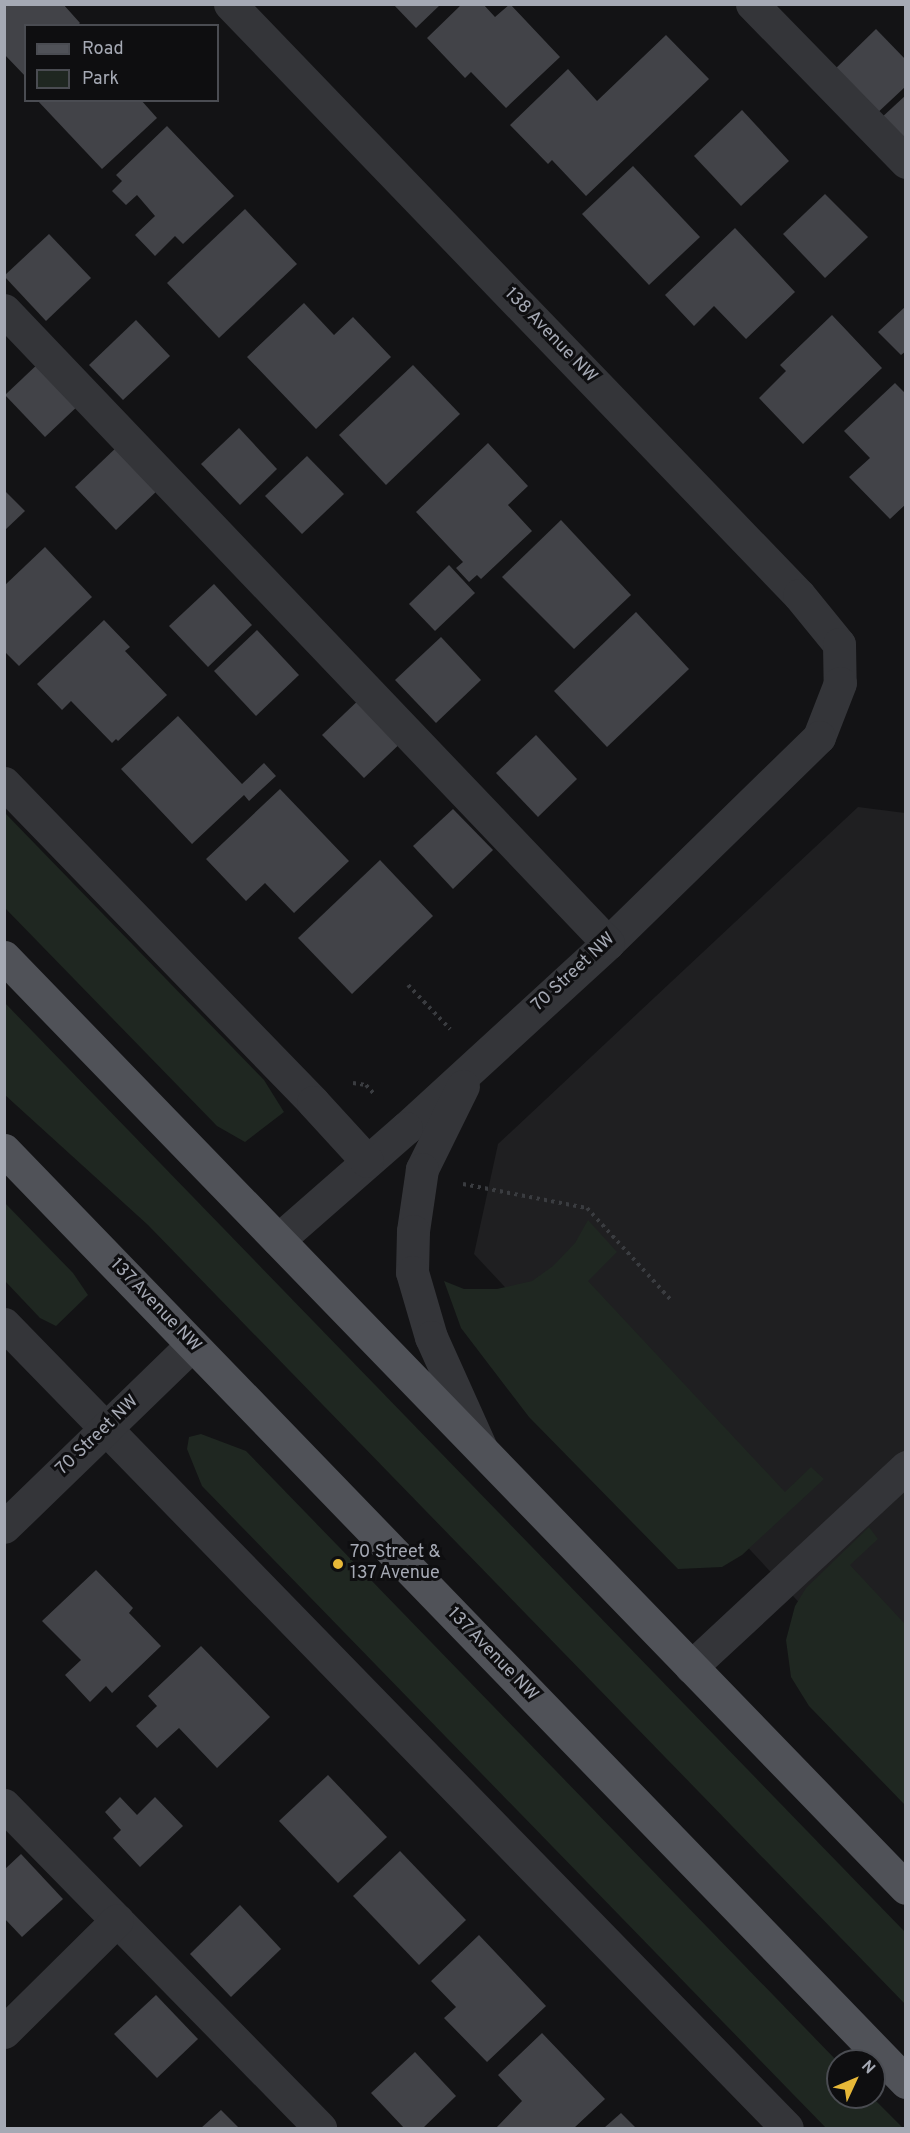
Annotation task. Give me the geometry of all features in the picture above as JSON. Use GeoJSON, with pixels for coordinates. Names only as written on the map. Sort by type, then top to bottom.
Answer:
{"type":"FeatureCollection","features":[{"type":"Feature","properties":{"kind":"main road"},"geometry":{"type":"LineString","coordinates":[[4,957],[906,1888]]}},
{"type":"Feature","properties":{"kind":"main road","name":"137 Avenue NW"},"geometry":{"type":"LineString","coordinates":[[4,1150],[906,2082]]}},
{"type":"Feature","properties":{"kind":"street","name":"138 Avenue NW"},"geometry":{"type":"LineString","coordinates":[[230,4],[799,595],[839,644],[840,683]]}},
{"type":"Feature","properties":{"kind":"street"},"geometry":{"type":"LineString","coordinates":[[752,4],[906,162]]}},
{"type":"Feature","properties":{"kind":"street"},"geometry":{"type":"LineString","coordinates":[[4,310],[608,943]]}},
{"type":"Feature","properties":{"kind":"street","name":"70 Street NW"},"geometry":{"type":"LineString","coordinates":[[278,1240],[406,1128],[608,943],[819,737],[840,683]]}},
{"type":"Feature","properties":{"kind":"street"},"geometry":{"type":"LineString","coordinates":[[4,783],[313,1102],[367,1161]]}},
{"type":"Feature","properties":{"kind":"street"},"geometry":{"type":"LineString","coordinates":[[477,1062],[422,1169],[413,1231],[412,1272],[431,1337],[484,1455]]}},
{"type":"Feature","properties":{"kind":"street"},"geometry":{"type":"LineString","coordinates":[[4,1323],[787,2128]]}},
{"type":"Feature","properties":{"kind":"street","name":"70 Street NW"},"geometry":{"type":"LineString","coordinates":[[4,1527],[192,1345]]}},
{"type":"Feature","properties":{"kind":"street"},"geometry":{"type":"LineString","coordinates":[[691,1667],[906,1467]]}},
{"type":"Feature","properties":{"kind":"street"},"geometry":{"type":"LineString","coordinates":[[4,1805],[320,2128]]}},
{"type":"Feature","properties":{"kind":"street"},"geometry":{"type":"LineString","coordinates":[[4,2032],[117,1920]]}},
{"type":"Feature","properties":{"kind":"path"},"geometry":{"type":"LineString","coordinates":[[408,985],[477,1062]]}},
{"type":"Feature","properties":{"kind":"path"},"geometry":{"type":"LineString","coordinates":[[313,1102],[343,1081],[366,1085],[406,1128]]}},
{"type":"Feature","properties":{"kind":"path"},"geometry":{"type":"LineString","coordinates":[[429,1153],[457,1183],[587,1208],[671,1300]]}},
{"type":"Feature","properties":{"kind":"shaded area"},"geometry":{"type":"Polygon","coordinates":[[[858,807],[905,813],[905,1716],[474,1254],[498,1144],[858,807]]]}},
{"type":"Feature","properties":{"kind":"green space"},"geometry":{"type":"Polygon","coordinates":[[[5,813],[264,1080],[284,1112],[245,1142],[217,1126],[5,908],[5,813]]]}},
{"type":"Feature","properties":{"kind":"green space"},"geometry":{"type":"Polygon","coordinates":[[[5,1003],[905,1932],[905,2004],[148,1225],[5,1095],[5,1003]]]}},
{"type":"Feature","properties":{"kind":"green space"},"geometry":{"type":"Polygon","coordinates":[[[4,1202],[73,1273],[88,1295],[56,1326],[40,1318],[5,1281],[4,1202]]]}},
{"type":"Feature","properties":{"kind":"green space"},"geometry":{"type":"Polygon","coordinates":[[[588,1220],[617,1252],[588,1281],[785,1492],[811,1467],[824,1479],[742,1555],[722,1567],[678,1569],[529,1417],[461,1328],[444,1281],[464,1289],[497,1289],[532,1281],[553,1266],[575,1243],[588,1220]]]}},
{"type":"Feature","properties":{"kind":"green space"},"geometry":{"type":"Polygon","coordinates":[[[201,1434],[246,1451],[826,2050],[826,2109],[884,2109],[903,2128],[826,2128],[202,1486],[187,1449],[189,1437],[201,1434]]]}},
{"type":"Feature","properties":{"kind":"green space"},"geometry":{"type":"Polygon","coordinates":[[[869,1527],[878,1539],[850,1565],[905,1624],[905,1805],[809,1706],[791,1677],[786,1640],[795,1606],[806,1588],[869,1527]]]}},
{"type":"Feature","properties":{"kind":"building"},"geometry":{"type":"Polygon","coordinates":[[[4,4],[63,4],[80,23],[24,24],[24,75],[4,54],[4,4]]]}},
{"type":"Feature","properties":{"kind":"building"},"geometry":{"type":"Polygon","coordinates":[[[393,4],[441,4],[416,28],[393,4]]]}},
{"type":"Feature","properties":{"kind":"building"},"geometry":{"type":"Polygon","coordinates":[[[462,4],[483,4],[495,17],[510,4],[560,57],[506,108],[471,72],[465,78],[427,38],[462,4]]]}},
{"type":"Feature","properties":{"kind":"building"},"geometry":{"type":"Polygon","coordinates":[[[876,29],[906,60],[906,86],[873,117],[831,73],[876,29]]]}},
{"type":"Feature","properties":{"kind":"building"},"geometry":{"type":"Polygon","coordinates":[[[666,35],[709,79],[586,196],[552,160],[548,164],[510,125],[568,69],[597,101],[666,35]]]}},
{"type":"Feature","properties":{"kind":"building"},"geometry":{"type":"Polygon","coordinates":[[[906,95],[906,145],[880,119],[906,95]]]}},
{"type":"Feature","properties":{"kind":"building"},"geometry":{"type":"Polygon","coordinates":[[[39,102],[143,102],[157,118],[102,169],[39,102]]]}},
{"type":"Feature","properties":{"kind":"building"},"geometry":{"type":"Polygon","coordinates":[[[742,110],[789,161],[741,206],[694,156],[742,110]]]}},
{"type":"Feature","properties":{"kind":"building"},"geometry":{"type":"Polygon","coordinates":[[[167,126],[234,196],[183,244],[175,236],[155,256],[135,235],[155,216],[137,195],[126,205],[112,191],[122,181],[116,175],[167,126]]]}},
{"type":"Feature","properties":{"kind":"building"},"geometry":{"type":"Polygon","coordinates":[[[633,166],[700,237],[649,285],[582,214],[633,166]]]}},
{"type":"Feature","properties":{"kind":"building"},"geometry":{"type":"Polygon","coordinates":[[[825,194],[868,237],[825,278],[783,234],[825,194]]]}},
{"type":"Feature","properties":{"kind":"building"},"geometry":{"type":"Polygon","coordinates":[[[245,209],[297,264],[219,338],[167,283],[245,209]]]}},
{"type":"Feature","properties":{"kind":"building"},"geometry":{"type":"Polygon","coordinates":[[[735,228],[795,292],[746,339],[714,306],[694,326],[665,295],[735,228]]]}},
{"type":"Feature","properties":{"kind":"building"},"geometry":{"type":"Polygon","coordinates":[[[49,234],[91,278],[46,321],[4,276],[49,234]]]}},
{"type":"Feature","properties":{"kind":"building"},"geometry":{"type":"Polygon","coordinates":[[[304,303],[334,335],[353,317],[391,357],[316,429],[247,357],[304,303]]]}},
{"type":"Feature","properties":{"kind":"building"},"geometry":{"type":"Polygon","coordinates":[[[906,306],[906,351],[901,355],[878,332],[906,306]]]}},
{"type":"Feature","properties":{"kind":"building"},"geometry":{"type":"Polygon","coordinates":[[[832,315],[882,368],[803,444],[759,398],[786,371],[780,365],[832,315]]]}},
{"type":"Feature","properties":{"kind":"building"},"geometry":{"type":"Polygon","coordinates":[[[136,320],[170,356],[123,400],[89,365],[136,320]]]}},
{"type":"Feature","properties":{"kind":"building"},"geometry":{"type":"Polygon","coordinates":[[[42,360],[82,402],[45,437],[5,395],[42,360]]]}},
{"type":"Feature","properties":{"kind":"building"},"geometry":{"type":"Polygon","coordinates":[[[413,365],[460,414],[386,485],[339,435],[413,365]]]}},
{"type":"Feature","properties":{"kind":"building"},"geometry":{"type":"Polygon","coordinates":[[[895,383],[906,394],[906,504],[890,519],[849,477],[870,458],[844,431],[895,383]]]}},
{"type":"Feature","properties":{"kind":"building"},"geometry":{"type":"Polygon","coordinates":[[[239,428],[277,469],[240,505],[201,464],[239,428]]]}},
{"type":"Feature","properties":{"kind":"building"},"geometry":{"type":"Polygon","coordinates":[[[488,443],[528,486],[508,505],[532,531],[481,579],[477,575],[469,582],[456,568],[463,562],[416,512],[488,443]]]}},
{"type":"Feature","properties":{"kind":"building"},"geometry":{"type":"Polygon","coordinates":[[[120,444],[161,487],[116,530],[75,487],[120,444]]]}},
{"type":"Feature","properties":{"kind":"building"},"geometry":{"type":"Polygon","coordinates":[[[307,456],[344,494],[302,534],[265,496],[307,456]]]}},
{"type":"Feature","properties":{"kind":"building"},"geometry":{"type":"Polygon","coordinates":[[[4,490],[25,511],[4,531],[4,490]]]}},
{"type":"Feature","properties":{"kind":"building"},"geometry":{"type":"Polygon","coordinates":[[[561,520],[631,595],[574,649],[502,577],[561,520]]]}},
{"type":"Feature","properties":{"kind":"building"},"geometry":{"type":"Polygon","coordinates":[[[45,547],[92,597],[19,666],[4,651],[4,586],[45,547]]]}},
{"type":"Feature","properties":{"kind":"building"},"geometry":{"type":"Polygon","coordinates":[[[449,565],[475,593],[435,631],[409,604],[449,565]]]}},
{"type":"Feature","properties":{"kind":"building"},"geometry":{"type":"Polygon","coordinates":[[[214,584],[252,625],[208,667],[169,626],[214,584]]]}},
{"type":"Feature","properties":{"kind":"building"},"geometry":{"type":"Polygon","coordinates":[[[636,612],[689,669],[607,747],[554,691],[636,612]]]}},
{"type":"Feature","properties":{"kind":"building"},"geometry":{"type":"Polygon","coordinates":[[[104,620],[130,647],[125,651],[167,695],[118,741],[116,739],[112,743],[71,701],[62,710],[37,684],[104,620]]]}},
{"type":"Feature","properties":{"kind":"building"},"geometry":{"type":"Polygon","coordinates":[[[257,630],[299,675],[256,716],[214,671],[257,630]]]}},
{"type":"Feature","properties":{"kind":"building"},"geometry":{"type":"Polygon","coordinates":[[[441,637],[481,680],[436,723],[395,680],[441,637]]]}},
{"type":"Feature","properties":{"kind":"building"},"geometry":{"type":"Polygon","coordinates":[[[365,694],[407,737],[364,778],[322,735],[365,694]]]}},
{"type":"Feature","properties":{"kind":"building"},"geometry":{"type":"Polygon","coordinates":[[[178,716],[242,784],[264,763],[276,776],[249,801],[244,795],[192,844],[121,769],[178,716]]]}},
{"type":"Feature","properties":{"kind":"building"},"geometry":{"type":"Polygon","coordinates":[[[536,735],[577,779],[538,817],[496,773],[536,735]]]}},
{"type":"Feature","properties":{"kind":"building"},"geometry":{"type":"Polygon","coordinates":[[[280,789],[349,861],[294,913],[265,883],[246,901],[206,859],[280,789]]]}},
{"type":"Feature","properties":{"kind":"building"},"geometry":{"type":"Polygon","coordinates":[[[453,809],[493,850],[453,889],[413,846],[453,809]]]}},
{"type":"Feature","properties":{"kind":"building"},"geometry":{"type":"Polygon","coordinates":[[[380,860],[433,916],[352,994],[298,938],[380,860]]]}},
{"type":"Feature","properties":{"kind":"building"},"geometry":{"type":"Polygon","coordinates":[[[96,1570],[133,1608],[129,1613],[161,1646],[112,1693],[106,1686],[90,1702],[65,1675],[81,1660],[42,1621],[96,1570]]]}},
{"type":"Feature","properties":{"kind":"building"},"geometry":{"type":"Polygon","coordinates":[[[201,1646],[270,1717],[217,1768],[179,1728],[157,1748],[136,1726],[157,1706],[148,1696],[201,1646]]]}},
{"type":"Feature","properties":{"kind":"building"},"geometry":{"type":"Polygon","coordinates":[[[328,1775],[387,1837],[338,1883],[279,1821],[328,1775]]]}},
{"type":"Feature","properties":{"kind":"building"},"geometry":{"type":"Polygon","coordinates":[[[120,1797],[137,1815],[155,1797],[183,1826],[140,1867],[113,1838],[121,1830],[105,1812],[120,1797]]]}},
{"type":"Feature","properties":{"kind":"building"},"geometry":{"type":"Polygon","coordinates":[[[400,1851],[466,1920],[419,1965],[353,1896],[400,1851]]]}},
{"type":"Feature","properties":{"kind":"building"},"geometry":{"type":"Polygon","coordinates":[[[21,1854],[63,1899],[22,1937],[4,1918],[4,1870],[21,1854]]]}},
{"type":"Feature","properties":{"kind":"building"},"geometry":{"type":"Polygon","coordinates":[[[240,1905],[281,1949],[231,1997],[190,1954],[240,1905]]]}},
{"type":"Feature","properties":{"kind":"building"},"geometry":{"type":"Polygon","coordinates":[[[479,1935],[546,2006],[487,2062],[444,2018],[456,2007],[431,1981],[479,1935]]]}},
{"type":"Feature","properties":{"kind":"building"},"geometry":{"type":"Polygon","coordinates":[[[156,1995],[198,2039],[157,2078],[114,2034],[156,1995]]]}},
{"type":"Feature","properties":{"kind":"building"},"geometry":{"type":"Polygon","coordinates":[[[542,2033],[605,2099],[574,2128],[496,2128],[522,2101],[498,2075],[542,2033]]]}},
{"type":"Feature","properties":{"kind":"building"},"geometry":{"type":"Polygon","coordinates":[[[415,2052],[456,2096],[423,2128],[404,2128],[371,2093],[415,2052]]]}},
{"type":"Feature","properties":{"kind":"building"},"geometry":{"type":"Polygon","coordinates":[[[221,2110],[239,2128],[201,2128],[221,2110]]]}},
{"type":"Feature","properties":{"kind":"building"},"geometry":{"type":"Polygon","coordinates":[[[621,2113],[636,2128],[604,2128],[621,2113]]]}},
{"type":"Feature","properties":{"kind":"place","name":"70 Street & 137 Avenue"},"geometry":{"type":"Point","coordinates":[338,1564]}}]}
